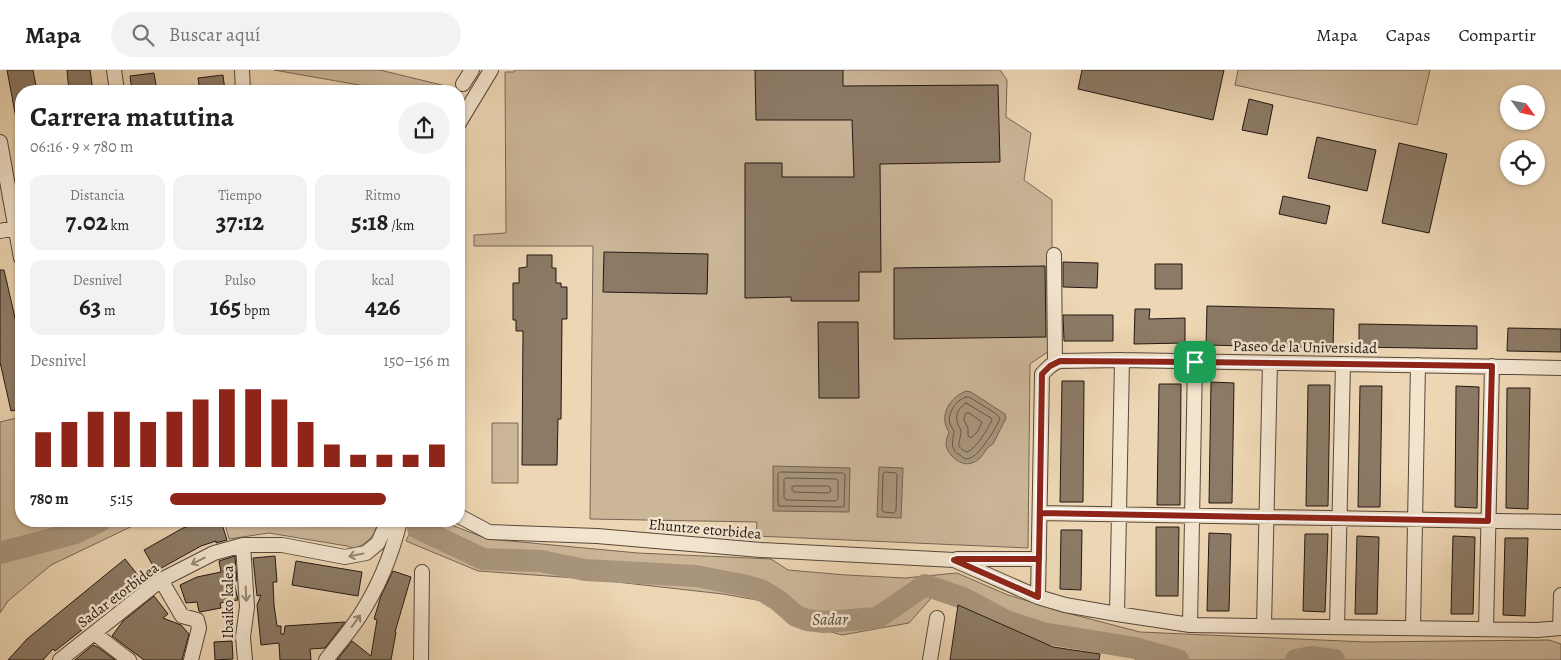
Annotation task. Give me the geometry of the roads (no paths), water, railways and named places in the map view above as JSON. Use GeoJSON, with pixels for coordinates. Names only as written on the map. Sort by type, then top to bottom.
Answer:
{"type":"FeatureCollection","features":[{"type":"Feature","properties":{"kind":"street"},"geometry":{"type":"LineString","coordinates":[[114,70],[116,85]]}},
{"type":"Feature","properties":{"kind":"street"},"geometry":{"type":"LineString","coordinates":[[242,70],[243,85]]}},
{"type":"Feature","properties":{"kind":"street"},"geometry":{"type":"LineString","coordinates":[[463,84],[472,70]]}},
{"type":"Feature","properties":{"kind":"street"},"geometry":{"type":"LineString","coordinates":[[465,113],[491,70]]}},
{"type":"Feature","properties":{"kind":"street"},"geometry":{"type":"LineString","coordinates":[[0,142],[15,209]]}},
{"type":"Feature","properties":{"kind":"street"},"geometry":{"type":"LineString","coordinates":[[0,232],[15,228]]}},
{"type":"Feature","properties":{"kind":"street"},"geometry":{"type":"LineString","coordinates":[[1038,597],[1042,374],[1052,364],[1054,255]]}},
{"type":"Feature","properties":{"kind":"street"},"geometry":{"type":"LineString","coordinates":[[1117,614],[1122,360]]}},
{"type":"Feature","properties":{"kind":"street","name":"Paseo de la Universidad"},"geometry":{"type":"LineString","coordinates":[[1052,364],[1060,361],[1122,360],[1561,368]]}},
{"type":"Feature","properties":{"kind":"street"},"geometry":{"type":"LineString","coordinates":[[1190,625],[1195,362]]}},
{"type":"Feature","properties":{"kind":"street"},"geometry":{"type":"LineString","coordinates":[[1264,626],[1270,363]]}},
{"type":"Feature","properties":{"kind":"street"},"geometry":{"type":"LineString","coordinates":[[1337,627],[1343,364]]}},
{"type":"Feature","properties":{"kind":"street"},"geometry":{"type":"LineString","coordinates":[[1413,628],[1418,366]]}},
{"type":"Feature","properties":{"kind":"street"},"geometry":{"type":"LineString","coordinates":[[1486,629],[1492,366]]}},
{"type":"Feature","properties":{"kind":"street"},"geometry":{"type":"LineString","coordinates":[[1040,513],[1561,522]]}},
{"type":"Feature","properties":{"kind":"street","name":"Ehuntze etorbidea"},"geometry":{"type":"LineString","coordinates":[[465,519],[489,532],[597,536],[761,550],[954,560],[1039,559]]}},
{"type":"Feature","properties":{"kind":"street","name":"Sadar etorbidea"},"geometry":{"type":"LineString","coordinates":[[60,660],[161,580],[214,553],[243,545],[282,544],[345,557],[366,553],[378,543],[385,527]]}},
{"type":"Feature","properties":{"kind":"street"},"geometry":{"type":"LineString","coordinates":[[326,660],[359,618],[372,596],[394,546],[399,527]]}},
{"type":"Feature","properties":{"kind":"street","name":"Ibaiko kalea"},"geometry":{"type":"LineString","coordinates":[[243,545],[247,607],[243,637],[245,660]]}},
{"type":"Feature","properties":{"kind":"street","name":"Ehuntze etorbidea"},"geometry":{"type":"LineString","coordinates":[[954,560],[1038,597],[1065,605],[1190,625],[1537,630]]}},
{"type":"Feature","properties":{"kind":"street"},"geometry":{"type":"LineString","coordinates":[[421,660],[422,572]]}},
{"type":"Feature","properties":{"kind":"street"},"geometry":{"type":"LineString","coordinates":[[161,580],[182,616],[197,620],[199,628],[191,660]]}},
{"type":"Feature","properties":{"kind":"street"},"geometry":{"type":"LineString","coordinates":[[1537,630],[1561,628],[1561,595]]}},
{"type":"Feature","properties":{"kind":"street"},"geometry":{"type":"LineString","coordinates":[[930,660],[937,618]]}},
{"type":"Feature","properties":{"kind":"street"},"geometry":{"type":"LineString","coordinates":[[1537,630],[1561,635]]}},
{"type":"Feature","properties":{"kind":"street"},"geometry":{"type":"LineString","coordinates":[[95,634],[129,660]]}},
{"type":"Feature","properties":{"kind":"water"},"geometry":{"type":"Polygon","coordinates":[[[966,391],[971,392],[1005,414],[1006,418],[993,444],[987,448],[979,459],[968,464],[959,462],[949,452],[946,444],[949,432],[945,420],[947,408],[951,402],[966,391]]]}},
{"type":"Feature","properties":{"kind":"water"},"geometry":{"type":"Polygon","coordinates":[[[773,466],[850,468],[849,512],[773,511],[773,466]]]}},
{"type":"Feature","properties":{"kind":"water"},"geometry":{"type":"Polygon","coordinates":[[[879,467],[903,468],[901,518],[877,517],[879,467]]]}},
{"type":"Feature","properties":{"kind":"waterway","name":"Sadar"},"geometry":{"type":"LineString","coordinates":[[0,553],[75,533],[88,527]]}},
{"type":"Feature","properties":{"kind":"waterway","name":"Sadar"},"geometry":{"type":"LineString","coordinates":[[418,528],[483,559],[541,561],[585,570],[696,576],[747,586],[763,591],[779,601],[796,616],[807,620],[824,622],[877,618],[925,585],[963,598],[1006,621],[1043,633],[1135,648],[1178,660]]}},
{"type":"Feature","properties":{"kind":"waterway","name":"Sadar"},"geometry":{"type":"LineString","coordinates":[[1296,660],[1311,657],[1334,660]]}}]}
